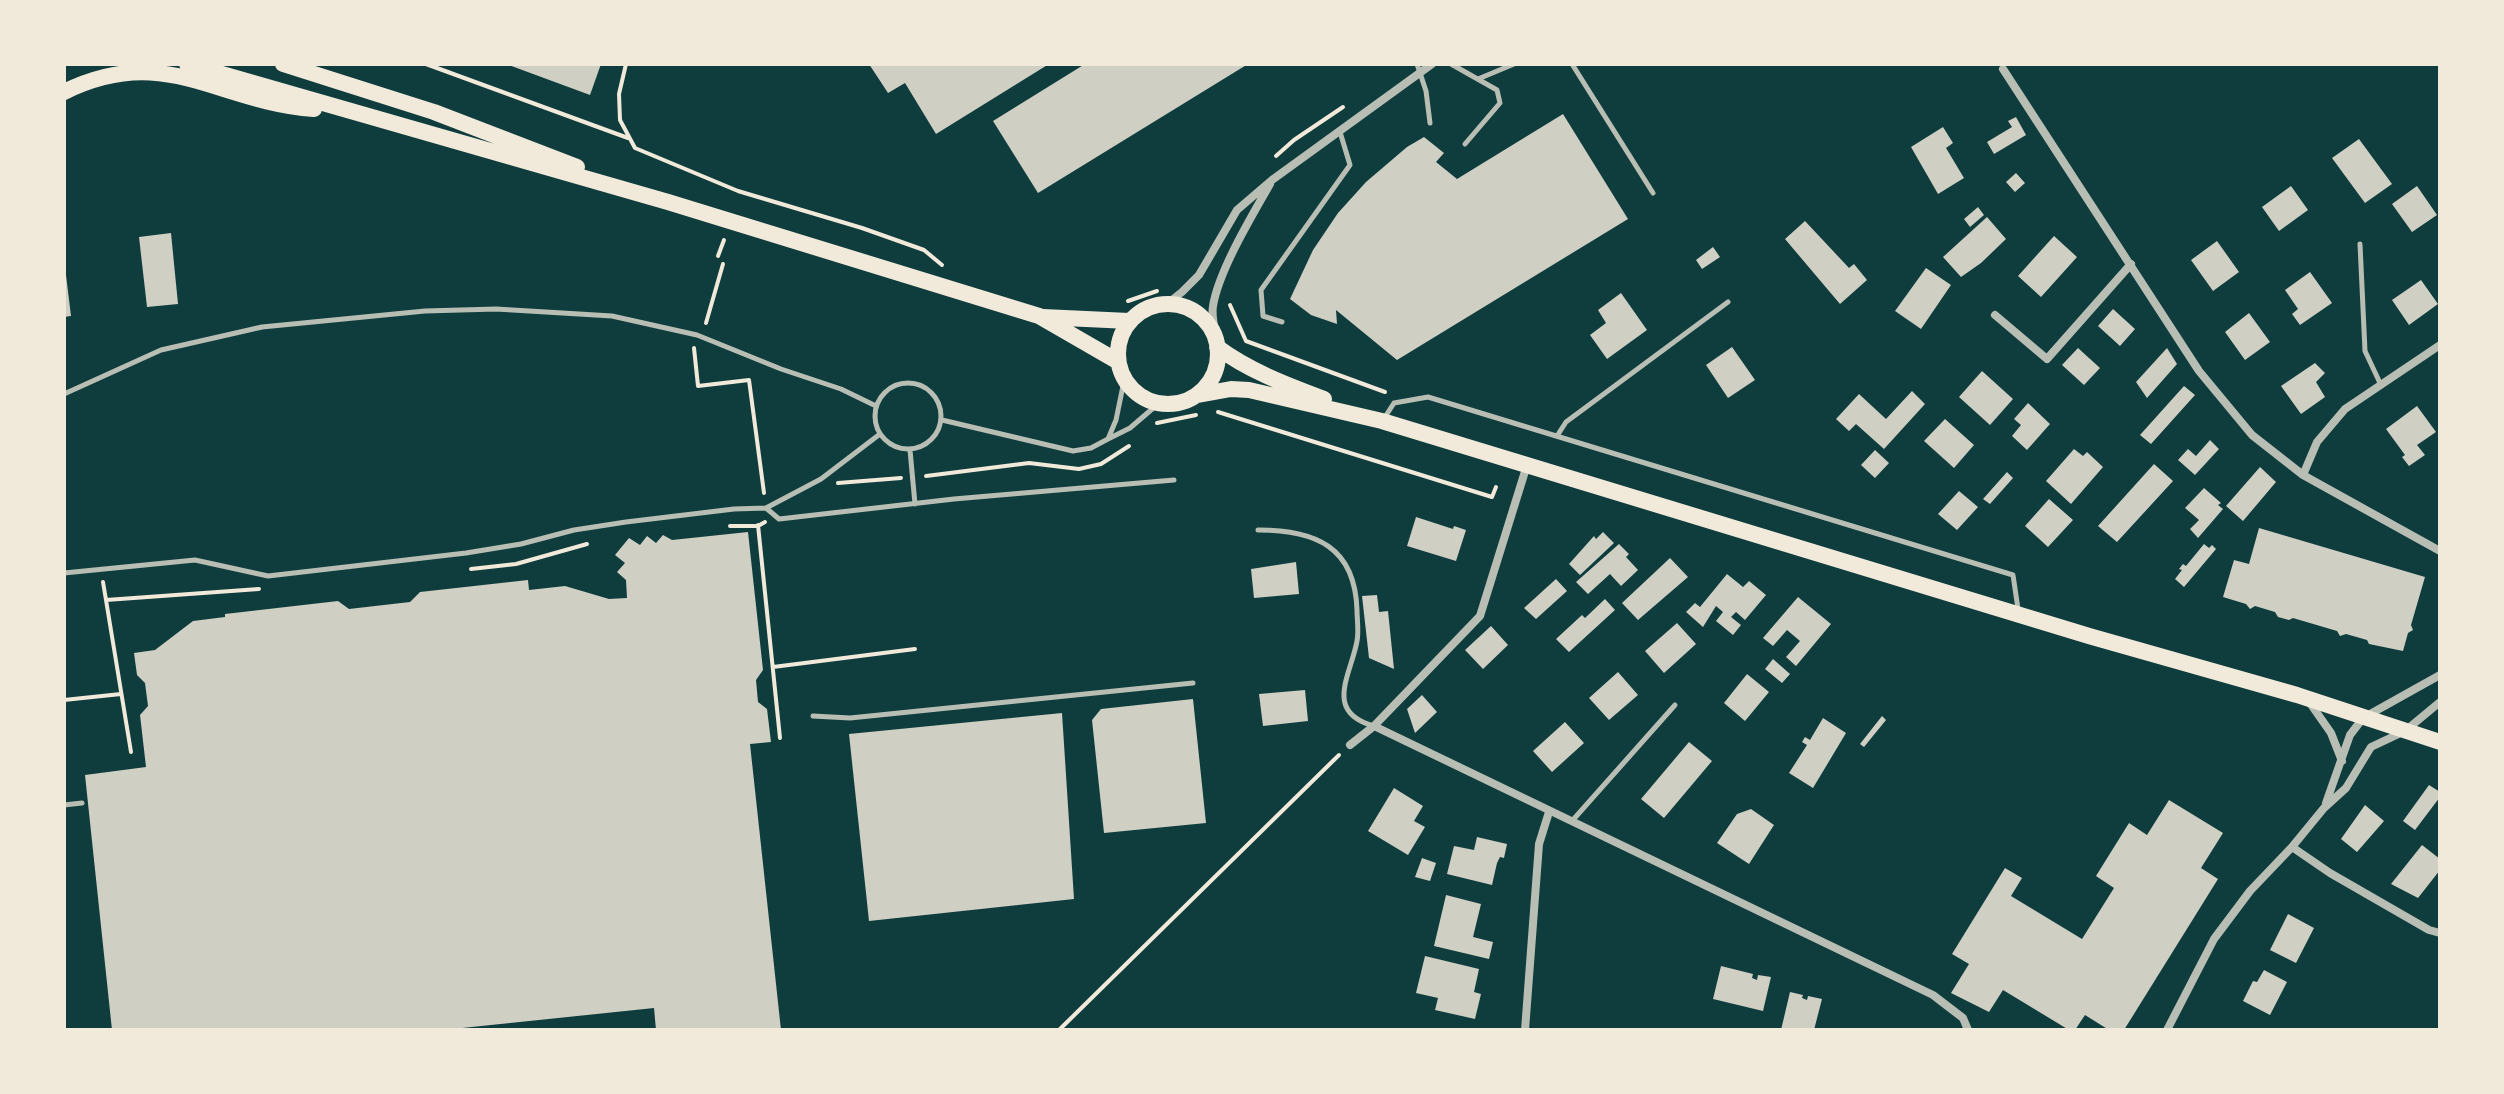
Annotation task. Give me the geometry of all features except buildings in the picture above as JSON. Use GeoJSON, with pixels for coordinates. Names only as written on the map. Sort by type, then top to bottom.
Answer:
{"type":"FeatureCollection","features":[{"type":"Feature","properties":{"kind":"main road"},"geometry":{"type":"LineString","coordinates":[[187,64],[668,202],[1039,316],[1117,361]]}},
{"type":"Feature","properties":{"kind":"main road"},"geometry":{"type":"LineString","coordinates":[[283,64],[434,112],[668,202]]}},
{"type":"Feature","properties":{"kind":"main road"},"geometry":{"type":"LineString","coordinates":[[64,92],[107,75],[139,71],[182,76],[284,107],[341,110]]}},
{"type":"Feature","properties":{"kind":"main road"},"geometry":{"type":"LineString","coordinates":[[1382,421],[1281,382],[1231,357],[1216,342],[1205,320],[1164,297],[1129,321],[1119,340],[1117,361],[1124,381],[1139,396],[1158,404],[1179,404],[1198,395],[1231,389],[1249,390],[1382,421],[2308,699],[2440,742]]}},
{"type":"Feature","properties":{"kind":"main road"},"geometry":{"type":"LineString","coordinates":[[1039,316],[1129,321]]}},
{"type":"Feature","properties":{"kind":"main road"},"geometry":{"type":"LineString","coordinates":[[1198,395],[1212,379],[1218,359],[1216,342]]}},
{"type":"Feature","properties":{"kind":"street"},"geometry":{"type":"LineString","coordinates":[[1164,297],[1199,275],[1237,210],[1419,68],[1432,64]]}},
{"type":"Feature","properties":{"kind":"street"},"geometry":{"type":"LineString","coordinates":[[2003,69],[2199,371],[2252,435],[2303,475],[2440,551]]}},
{"type":"Feature","properties":{"kind":"street"},"geometry":{"type":"LineString","coordinates":[[1216,342],[1212,308],[1242,233],[1272,180]]}},
{"type":"Feature","properties":{"kind":"street"},"geometry":{"type":"LineString","coordinates":[[1995,315],[2047,359],[2131,264]]}},
{"type":"Feature","properties":{"kind":"street"},"geometry":{"type":"LineString","coordinates":[[2303,475],[2317,442],[2345,409],[2440,345]]}},
{"type":"Feature","properties":{"kind":"street"},"geometry":{"type":"LineString","coordinates":[[1350,745],[1374,726],[1480,616],[1527,464]]}},
{"type":"Feature","properties":{"kind":"street"},"geometry":{"type":"LineString","coordinates":[[2324,808],[2350,735],[2363,718],[2440,675]]}},
{"type":"Feature","properties":{"kind":"street"},"geometry":{"type":"LineString","coordinates":[[2308,699],[2331,733],[2342,761]]}},
{"type":"Feature","properties":{"kind":"street"},"geometry":{"type":"LineString","coordinates":[[2167,1030],[2214,939],[2250,891],[2324,808],[2346,788],[2371,747],[2405,731],[2440,702]]}},
{"type":"Feature","properties":{"kind":"street"},"geometry":{"type":"LineString","coordinates":[[1374,726],[1933,995],[1963,1018],[1968,1030]]}},
{"type":"Feature","properties":{"kind":"street"},"geometry":{"type":"LineString","coordinates":[[1525,1030],[1539,844],[1549,812]]}},
{"type":"Feature","properties":{"kind":"street"},"geometry":{"type":"LineString","coordinates":[[2292,847],[2330,873],[2429,930],[2440,933]]}},
{"type":"Feature","properties":{"kind":"lane"},"geometry":{"type":"LineString","coordinates":[[1451,64],[1497,90],[1500,103],[1465,144]]}},
{"type":"Feature","properties":{"kind":"lane"},"geometry":{"type":"LineString","coordinates":[[1478,79],[1514,64]]}},
{"type":"Feature","properties":{"kind":"lane"},"geometry":{"type":"LineString","coordinates":[[1572,64],[1653,193]]}},
{"type":"Feature","properties":{"kind":"lane"},"geometry":{"type":"LineString","coordinates":[[1419,68],[1430,123]]}},
{"type":"Feature","properties":{"kind":"lane"},"geometry":{"type":"LineString","coordinates":[[1282,322],[1263,316],[1261,290],[1350,165],[1340,132]]}},
{"type":"Feature","properties":{"kind":"lane"},"geometry":{"type":"LineString","coordinates":[[2360,244],[2365,351],[2380,383]]}},
{"type":"Feature","properties":{"kind":"lane"},"geometry":{"type":"LineString","coordinates":[[1557,436],[1566,422],[1728,302]]}},
{"type":"Feature","properties":{"kind":"lane"},"geometry":{"type":"LineString","coordinates":[[64,394],[161,350],[262,327],[425,311],[496,309],[612,316],[697,335],[841,389],[876,406]]}},
{"type":"Feature","properties":{"kind":"lane"},"geometry":{"type":"LineString","coordinates":[[1108,439],[1116,420],[1124,381]]}},
{"type":"Feature","properties":{"kind":"lane"},"geometry":{"type":"LineString","coordinates":[[913,382],[933,393],[940,404],[942,420],[939,431],[931,441],[910,450],[898,448],[880,434],[875,423],[876,406],[893,386],[913,382]]}},
{"type":"Feature","properties":{"kind":"lane"},"geometry":{"type":"LineString","coordinates":[[1382,421],[1394,403],[1428,397],[1557,436],[2013,575],[2019,614]]}},
{"type":"Feature","properties":{"kind":"lane"},"geometry":{"type":"LineString","coordinates":[[942,420],[1073,451],[1091,448],[1130,428],[1158,404]]}},
{"type":"Feature","properties":{"kind":"lane"},"geometry":{"type":"LineString","coordinates":[[64,573],[195,560],[268,576],[466,553],[626,522],[764,508],[821,479],[880,434]]}},
{"type":"Feature","properties":{"kind":"lane"},"geometry":{"type":"LineString","coordinates":[[910,450],[915,504]]}},
{"type":"Feature","properties":{"kind":"lane"},"geometry":{"type":"LineString","coordinates":[[764,508],[779,519],[1174,480]]}},
{"type":"Feature","properties":{"kind":"lane"},"geometry":{"type":"LineString","coordinates":[[1258,530],[1289,530],[1330,546],[1349,566],[1356,589],[1358,640],[1343,692],[1347,709],[1358,722],[1374,726]]}},
{"type":"Feature","properties":{"kind":"lane"},"geometry":{"type":"LineString","coordinates":[[813,716],[850,718],[1193,683]]}},
{"type":"Feature","properties":{"kind":"lane"},"geometry":{"type":"LineString","coordinates":[[1571,822],[1675,705]]}},
{"type":"Feature","properties":{"kind":"lane"},"geometry":{"type":"LineString","coordinates":[[64,805],[82,803]]}},
{"type":"Feature","properties":{"kind":"path"},"geometry":{"type":"LineString","coordinates":[[426,64],[628,138]]}},
{"type":"Feature","properties":{"kind":"path"},"geometry":{"type":"LineString","coordinates":[[626,64],[619,94],[620,120],[635,148],[738,191],[924,250],[945,268]]}},
{"type":"Feature","properties":{"kind":"path"},"geometry":{"type":"LineString","coordinates":[[1273,159],[1294,140],[1349,102]]}},
{"type":"Feature","properties":{"kind":"path"},"geometry":{"type":"LineString","coordinates":[[723,264],[705,325],[700,324],[697,335],[694,350],[698,386],[749,380],[764,497],[758,526],[780,738]]}},
{"type":"Feature","properties":{"kind":"path"},"geometry":{"type":"LineString","coordinates":[[1220,285],[1246,341],[1410,400]]}},
{"type":"Feature","properties":{"kind":"path"},"geometry":{"type":"LineString","coordinates":[[1119,303],[1164,297]]}},
{"type":"Feature","properties":{"kind":"path"},"geometry":{"type":"LineString","coordinates":[[1151,425],[1196,415],[1205,408],[1492,497],[1496,487]]}},
{"type":"Feature","properties":{"kind":"path"},"geometry":{"type":"LineString","coordinates":[[824,484],[1029,463],[1079,469],[1101,464],[1121,454],[1133,443]]}},
{"type":"Feature","properties":{"kind":"path"},"geometry":{"type":"LineString","coordinates":[[758,526],[777,517]]}},
{"type":"Feature","properties":{"kind":"path"},"geometry":{"type":"LineString","coordinates":[[106,600],[131,752]]}},
{"type":"Feature","properties":{"kind":"path"},"geometry":{"type":"LineString","coordinates":[[773,667],[915,649]]}},
{"type":"Feature","properties":{"kind":"path"},"geometry":{"type":"LineString","coordinates":[[64,700],[122,693]]}},
{"type":"Feature","properties":{"kind":"path"},"geometry":{"type":"LineString","coordinates":[[1059,1030],[1350,745]]}}]}
